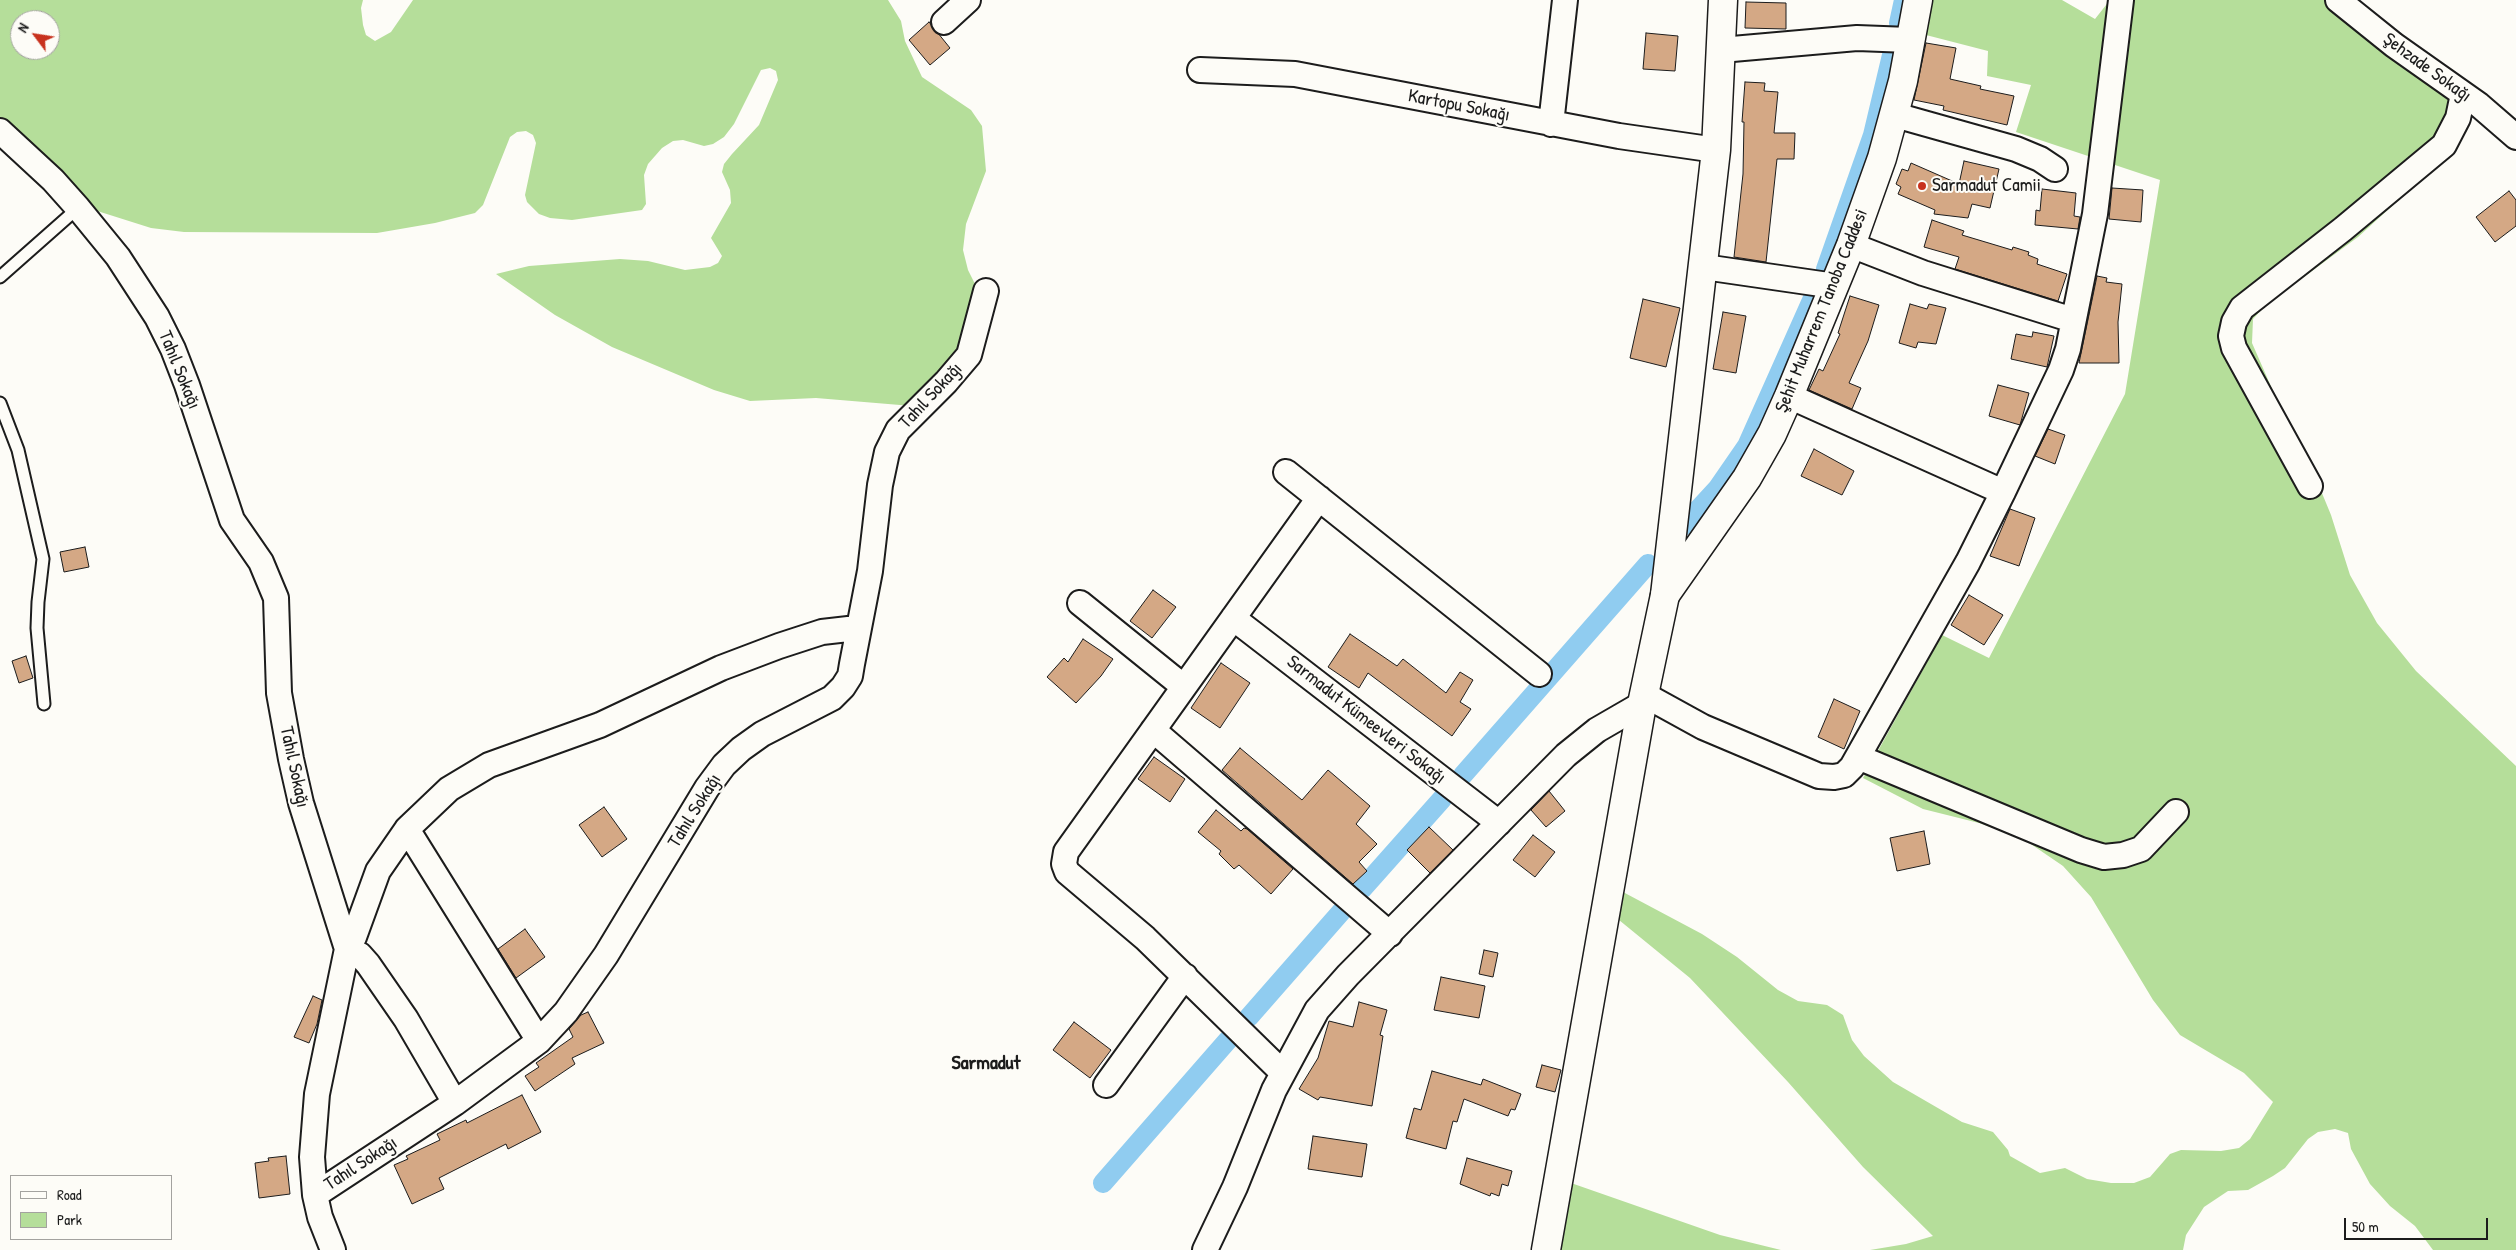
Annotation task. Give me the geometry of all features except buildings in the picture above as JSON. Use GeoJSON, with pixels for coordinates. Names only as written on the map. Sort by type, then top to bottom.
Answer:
{"type":"FeatureCollection","features":[{"type":"Feature","properties":{"kind":"main road"},"geometry":{"type":"LineString","coordinates":[[1546,1250],[1642,699],[1665,595],[1716,150],[1723,0]]}},
{"type":"Feature","properties":{"kind":"main road","name":"Şehit Muharrem Tanoba Caddesi"},"geometry":{"type":"LineString","coordinates":[[1665,595],[1747,478],[1772,434],[1789,396],[1835,286],[1882,158],[1895,115],[1918,0]]}},
{"type":"Feature","properties":{"kind":"street"},"geometry":{"type":"LineString","coordinates":[[944,22],[968,0]]}},
{"type":"Feature","properties":{"kind":"street"},"geometry":{"type":"LineString","coordinates":[[1551,124],[1565,0]]}},
{"type":"Feature","properties":{"kind":"street"},"geometry":{"type":"LineString","coordinates":[[1204,1250],[1235,1187],[1283,1073],[1318,1010],[1348,975],[1566,755],[1597,730],[1642,699],[1819,776],[1844,775],[1852,767],[1968,562],[2061,370],[2068,349],[2095,214],[2121,0]]}},
{"type":"Feature","properties":{"kind":"street","name":"Şehzade Sokağı"},"geometry":{"type":"LineString","coordinates":[[2338,0],[2394,45],[2463,94],[2516,137]]}},
{"type":"Feature","properties":{"kind":"street"},"geometry":{"type":"LineString","coordinates":[[1721,50],[1857,38],[1909,40]]}},
{"type":"Feature","properties":{"kind":"street","name":"Kartopu Sokağı"},"geometry":{"type":"LineString","coordinates":[[1200,70],[1295,74],[1551,124],[1661,143],[1716,150]]}},
{"type":"Feature","properties":{"kind":"street"},"geometry":{"type":"LineString","coordinates":[[2310,486],[2234,348],[2232,336],[2234,322],[2242,308],[2342,229],[2444,144],[2458,118],[2463,94]]}},
{"type":"Feature","properties":{"kind":"street"},"geometry":{"type":"LineString","coordinates":[[1895,115],[2016,149],[2040,159],[2055,169]]}},
{"type":"Feature","properties":{"kind":"street","name":"Tahıl Sokağı"},"geometry":{"type":"LineString","coordinates":[[0,131],[53,180],[78,208],[118,257],[157,317],[173,349],[187,386],[232,520],[261,562],[276,598],[279,693],[291,759],[301,803],[347,949],[317,1094],[312,1157],[315,1195],[455,1103],[539,1041],[566,1012],[606,955],[707,788],[724,766],[741,749],[762,734],[832,698],[843,687],[850,676],[857,628],[870,571],[880,485],[887,452],[898,430],[946,382],[969,355],[986,291]]}},
{"type":"Feature","properties":{"kind":"street"},"geometry":{"type":"LineString","coordinates":[[1851,245],[1923,273],[2073,320]]}},
{"type":"Feature","properties":{"kind":"street"},"geometry":{"type":"LineString","coordinates":[[1704,267],[1835,286]]}},
{"type":"Feature","properties":{"kind":"street"},"geometry":{"type":"LineString","coordinates":[[1789,396],[2003,492]]}},
{"type":"Feature","properties":{"kind":"street"},"geometry":{"type":"LineString","coordinates":[[1286,472],[1539,674]]}},
{"type":"Feature","properties":{"kind":"street"},"geometry":{"type":"LineString","coordinates":[[1283,1073],[1145,938],[1066,872],[1064,864],[1066,852],[1319,498]]}},
{"type":"Feature","properties":{"kind":"street"},"geometry":{"type":"LineString","coordinates":[[1080,603],[1184,687]]}},
{"type":"Feature","properties":{"kind":"street","name":"Sarmadut Kümeevleri Sokağı"},"geometry":{"type":"LineString","coordinates":[[1233,618],[1499,823]]}},
{"type":"Feature","properties":{"kind":"street"},"geometry":{"type":"LineString","coordinates":[[455,1103],[378,978],[360,955],[347,949],[354,937],[378,870],[407,829],[449,789],[488,765],[600,725],[721,668],[762,652],[822,632],[857,628]]}},
{"type":"Feature","properties":{"kind":"street"},"geometry":{"type":"LineString","coordinates":[[1153,730],[1390,934]]}},
{"type":"Feature","properties":{"kind":"street"},"geometry":{"type":"LineString","coordinates":[[1858,756],[2081,850],[2104,857],[2123,856],[2141,849],[2176,812]]}},
{"type":"Feature","properties":{"kind":"street"},"geometry":{"type":"LineString","coordinates":[[407,829],[539,1041]]}},
{"type":"Feature","properties":{"kind":"street"},"geometry":{"type":"LineString","coordinates":[[1106,1085],[1185,976]]}},
{"type":"Feature","properties":{"kind":"street"},"geometry":{"type":"LineString","coordinates":[[315,1195],[320,1217],[333,1250]]}},
{"type":"Feature","properties":{"kind":"lane"},"geometry":{"type":"LineString","coordinates":[[0,277],[78,208]]}},
{"type":"Feature","properties":{"kind":"lane"},"geometry":{"type":"LineString","coordinates":[[0,403],[18,450],[43,558],[37,628],[44,704]]}},
{"type":"Feature","properties":{"kind":"green space"},"geometry":{"type":"Polygon","coordinates":[[[0,0],[363,0],[361,8],[363,25],[366,35],[375,41],[391,32],[413,0],[888,0],[901,21],[905,41],[922,77],[971,110],[982,126],[986,171],[966,224],[963,250],[968,270],[976,286],[966,345],[912,406],[816,398],[750,401],[714,390],[612,347],[555,315],[496,274],[529,266],[620,259],[648,261],[685,270],[710,267],[718,263],[722,256],[711,238],[731,203],[730,190],[722,172],[724,164],[759,125],[778,80],[776,71],[770,68],[761,70],[734,124],[724,137],[713,144],[704,146],[683,140],[673,141],[662,148],[648,164],[644,175],[646,204],[642,210],[572,220],[550,218],[539,214],[527,202],[525,195],[536,143],[533,135],[526,131],[517,132],[510,137],[483,205],[475,213],[435,223],[377,233],[184,232],[151,228],[91,209],[0,119],[0,0]]]}},
{"type":"Feature","properties":{"kind":"green space"},"geometry":{"type":"Polygon","coordinates":[[[1933,0],[2062,0],[2095,19],[2110,0],[2356,0],[2469,109],[2467,130],[2435,167],[2358,237],[2266,305],[2253,319],[2252,343],[2280,407],[2307,457],[2331,515],[2350,575],[2377,623],[2416,671],[2516,766],[2516,1250],[2433,1250],[2415,1226],[2390,1206],[2370,1184],[2351,1149],[2348,1133],[2335,1129],[2318,1132],[2308,1139],[2285,1168],[2273,1176],[2248,1190],[2228,1191],[2204,1207],[2186,1235],[2183,1250],[1870,1250],[1906,1244],[1933,1236],[1863,1167],[1788,1082],[1690,978],[1619,920],[1623,892],[1702,934],[1737,957],[1778,990],[1798,1001],[1827,1005],[1843,1015],[1852,1040],[1864,1056],[1893,1082],[1962,1122],[1993,1132],[2008,1150],[2010,1156],[2040,1173],[2065,1168],[2087,1179],[2111,1183],[2134,1183],[2150,1177],[2170,1154],[2181,1150],[2221,1151],[2239,1148],[2250,1139],[2273,1102],[2244,1073],[2180,1035],[2153,1000],[2091,897],[2063,866],[2022,838],[1979,823],[1923,809],[1863,778],[1942,635],[1989,658],[2125,394],[2160,180],[2016,132],[2031,85],[1987,76],[1988,51],[1926,35],[1933,0]]]}},
{"type":"Feature","properties":{"kind":"green space"},"geometry":{"type":"Polygon","coordinates":[[[1571,1183],[1720,1235],[1781,1250],[1560,1250],[1571,1183]]]}},
{"type":"Feature","properties":{"kind":"waterway"},"geometry":{"type":"LineString","coordinates":[[1899,23],[1904,0]]}},
{"type":"Feature","properties":{"kind":"waterway"},"geometry":{"type":"LineString","coordinates":[[1826,269],[1873,135],[1892,55]]}},
{"type":"Feature","properties":{"kind":"waterway"},"geometry":{"type":"LineString","coordinates":[[1683,526],[1718,488],[1747,446],[1813,298]]}},
{"type":"Feature","properties":{"kind":"waterway"},"geometry":{"type":"LineString","coordinates":[[1463,775],[1648,564]]}},
{"type":"Feature","properties":{"kind":"waterway"},"geometry":{"type":"LineString","coordinates":[[1362,889],[1442,799]]}},
{"type":"Feature","properties":{"kind":"waterway"},"geometry":{"type":"LineString","coordinates":[[1249,1017],[1341,912]]}},
{"type":"Feature","properties":{"kind":"waterway"},"geometry":{"type":"LineString","coordinates":[[1103,1183],[1228,1040]]}},
{"type":"Feature","properties":{"kind":"place","name":"Sarmadut Camii"},"geometry":{"type":"Point","coordinates":[1922,186]}},
{"type":"Feature","properties":{"kind":"district","name":"Sarmadut"},"geometry":{"type":"Point","coordinates":[986,1064]}}]}
